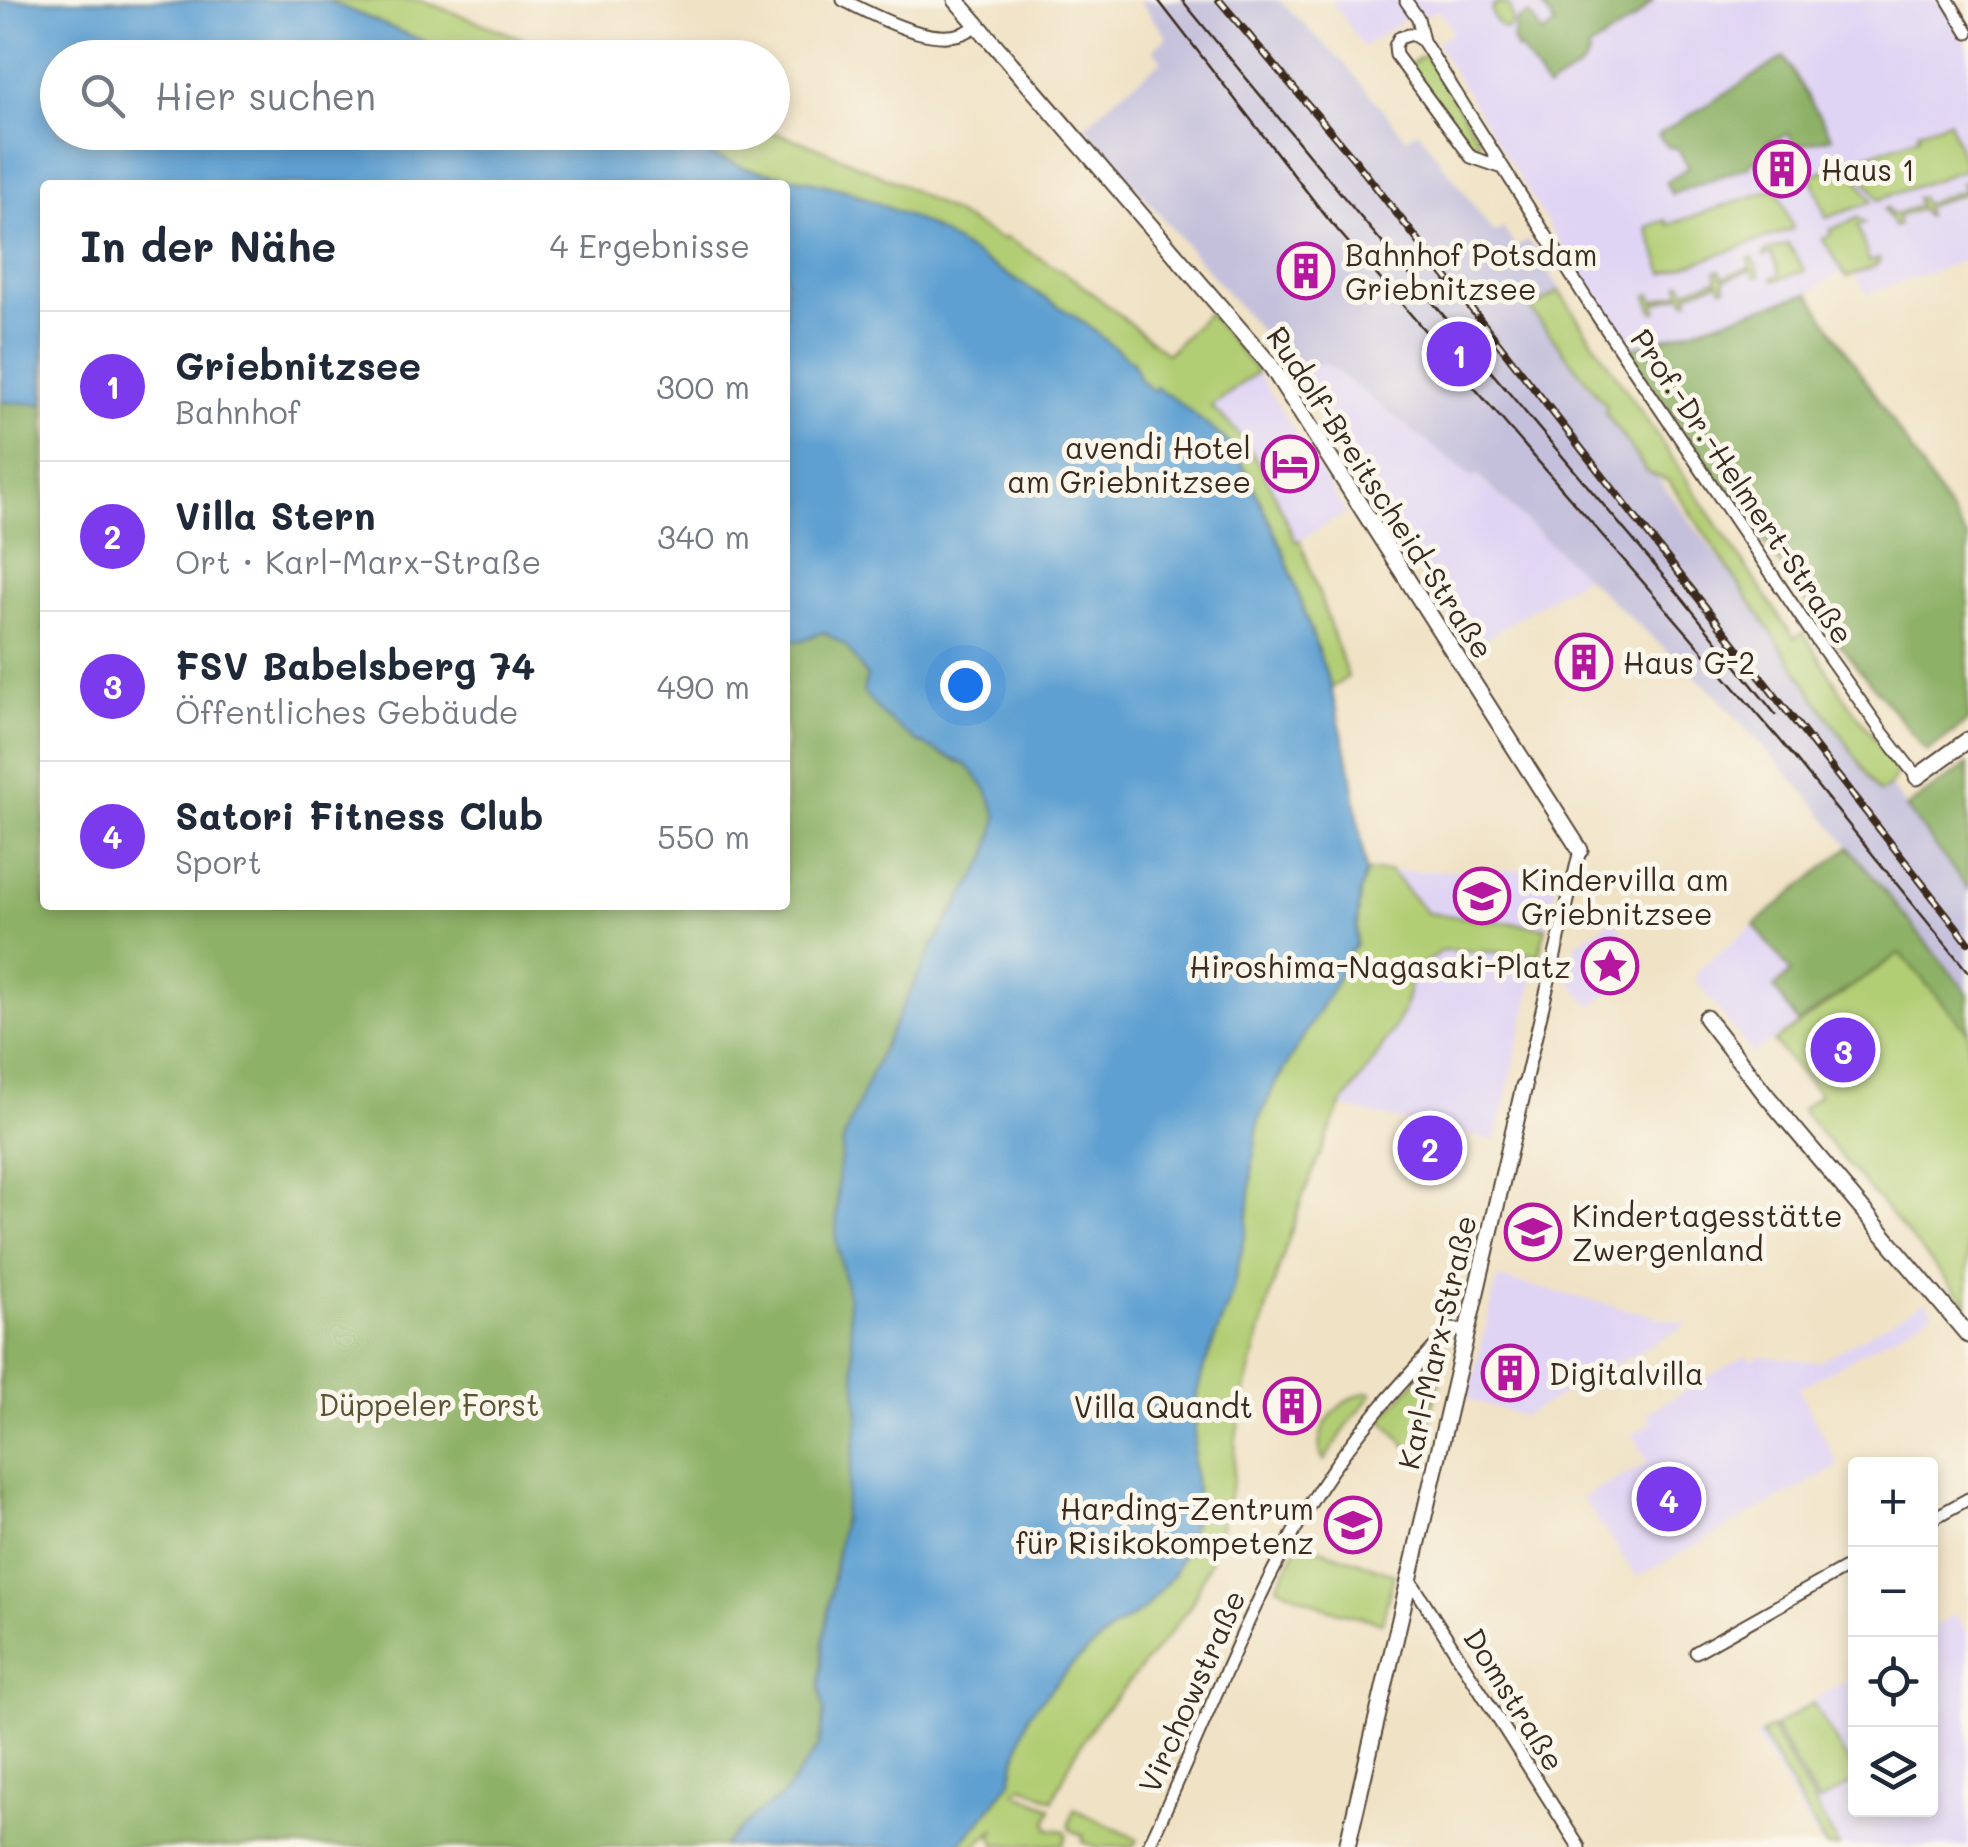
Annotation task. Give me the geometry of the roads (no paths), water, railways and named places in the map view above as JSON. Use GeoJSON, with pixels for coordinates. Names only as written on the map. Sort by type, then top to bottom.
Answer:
{"type":"FeatureCollection","features":[{"type":"Feature","properties":{"kind":"street"},"geometry":{"type":"LineString","coordinates":[[844,0],[896,25],[928,34],[958,36],[977,25]]}},
{"type":"Feature","properties":{"kind":"street","name":"Rudolf-Breitscheid-Straße"},"geometry":{"type":"LineString","coordinates":[[956,0],[1271,366],[1580,850]]}},
{"type":"Feature","properties":{"kind":"street"},"geometry":{"type":"LineString","coordinates":[[1948,0],[1968,33]]}},
{"type":"Feature","properties":{"kind":"street","name":"Prof.-Dr.-Helmert-Straße"},"geometry":{"type":"LineString","coordinates":[[1406,1],[1418,18],[1423,41],[1592,308],[1800,615],[1918,777]]}},
{"type":"Feature","properties":{"kind":"street","name":"Prof.-Dr.-Helmert-Straße"},"geometry":{"type":"LineString","coordinates":[[1423,41],[1412,34],[1400,38],[1395,51],[1398,59],[1472,157],[1503,168]]}},
{"type":"Feature","properties":{"kind":"street"},"geometry":{"type":"LineString","coordinates":[[1918,777],[1968,740]]}},
{"type":"Feature","properties":{"kind":"street","name":"Karl-Marx-Straße"},"geometry":{"type":"LineString","coordinates":[[1347,1847],[1580,850]]}},
{"type":"Feature","properties":{"kind":"street"},"geometry":{"type":"LineString","coordinates":[[1706,1018],[1968,1335]]}},
{"type":"Feature","properties":{"kind":"street","name":"Virchowstraße"},"geometry":{"type":"LineString","coordinates":[[1148,1847],[1276,1563],[1319,1489],[1376,1410],[1451,1329],[1466,1330]]}},
{"type":"Feature","properties":{"kind":"street"},"geometry":{"type":"LineString","coordinates":[[1938,1516],[1968,1499]]}},
{"type":"Feature","properties":{"kind":"street"},"geometry":{"type":"LineString","coordinates":[[1696,1652],[1848,1566]]}},
{"type":"Feature","properties":{"kind":"street","name":"Domstraße"},"geometry":{"type":"LineString","coordinates":[[1410,1578],[1578,1847]]}},
{"type":"Feature","properties":{"kind":"water"},"geometry":{"type":"Polygon","coordinates":[[[0,0],[326,0],[421,40],[40,40],[40,150],[697,150],[746,168],[849,191],[924,223],[1079,319],[1133,362],[1139,379],[1153,391],[1156,387],[1167,393],[1226,440],[1246,471],[1283,550],[1331,688],[1351,771],[1366,872],[1360,892],[1355,947],[1274,1086],[1259,1120],[1247,1228],[1231,1297],[1197,1393],[1193,1462],[1198,1504],[1188,1542],[1173,1575],[1143,1610],[1114,1628],[1072,1665],[1029,1714],[1011,1781],[957,1847],[722,1847],[755,1815],[781,1798],[819,1746],[824,1712],[820,1686],[823,1641],[859,1418],[848,1296],[836,1239],[844,1138],[880,1053],[935,943],[987,858],[998,817],[987,790],[968,766],[917,742],[883,715],[863,692],[867,676],[846,646],[823,632],[790,641],[790,180],[40,180],[40,404],[2,402],[0,0]]]}},
{"type":"Feature","properties":{"kind":"tram line"},"geometry":{"type":"LineString","coordinates":[[1158,0],[1328,219],[1780,740],[1968,972]]}},
{"type":"Feature","properties":{"kind":"tram line"},"geometry":{"type":"LineString","coordinates":[[1182,0],[1776,715]]}},
{"type":"Feature","properties":{"kind":"railway"},"geometry":{"type":"LineString","coordinates":[[1219,0],[1354,159],[1968,942]]}},
{"type":"Feature","properties":{"kind":"place","name":"Haus 1"},"geometry":{"type":"Point","coordinates":[1782,169]}},
{"type":"Feature","properties":{"kind":"place","name":"Bahnhof Potsdam Griebnitzsee"},"geometry":{"type":"Point","coordinates":[1306,271]}},
{"type":"Feature","properties":{"kind":"place","name":"Griebnitzsee"},"geometry":{"type":"Point","coordinates":[1459,354]}},
{"type":"Feature","properties":{"kind":"place","name":"avendi Hotel am Griebnitzsee"},"geometry":{"type":"Point","coordinates":[1290,464]}},
{"type":"Feature","properties":{"kind":"place","name":"Haus G-2"},"geometry":{"type":"Point","coordinates":[1584,662]}},
{"type":"Feature","properties":{"kind":"place","name":"Kindervilla am Griebnitzsee"},"geometry":{"type":"Point","coordinates":[1482,896]}},
{"type":"Feature","properties":{"kind":"place","name":"Hiroshima-Nagasaki-Platz"},"geometry":{"type":"Point","coordinates":[1610,966]}},
{"type":"Feature","properties":{"kind":"place","name":"FSV Babelsberg 74"},"geometry":{"type":"Point","coordinates":[1843,1050]}},
{"type":"Feature","properties":{"kind":"place","name":"Villa Stern"},"geometry":{"type":"Point","coordinates":[1430,1148]}},
{"type":"Feature","properties":{"kind":"place","name":"Kindertagesstätte Zwergenland"},"geometry":{"type":"Point","coordinates":[1533,1232]}},
{"type":"Feature","properties":{"kind":"place","name":"Digitalvilla"},"geometry":{"type":"Point","coordinates":[1510,1373]}},
{"type":"Feature","properties":{"kind":"place","name":"Villa Quandt"},"geometry":{"type":"Point","coordinates":[1292,1406]}},
{"type":"Feature","properties":{"kind":"place","name":"Satori Fitness Club"},"geometry":{"type":"Point","coordinates":[1669,1499]}},
{"type":"Feature","properties":{"kind":"place","name":"Harding-Zentrum für Risikokompetenz"},"geometry":{"type":"Point","coordinates":[1353,1525]}},
{"type":"Feature","properties":{"kind":"park label","name":"Düppeler Forst"},"geometry":{"type":"Point","coordinates":[429,1404]}}]}
